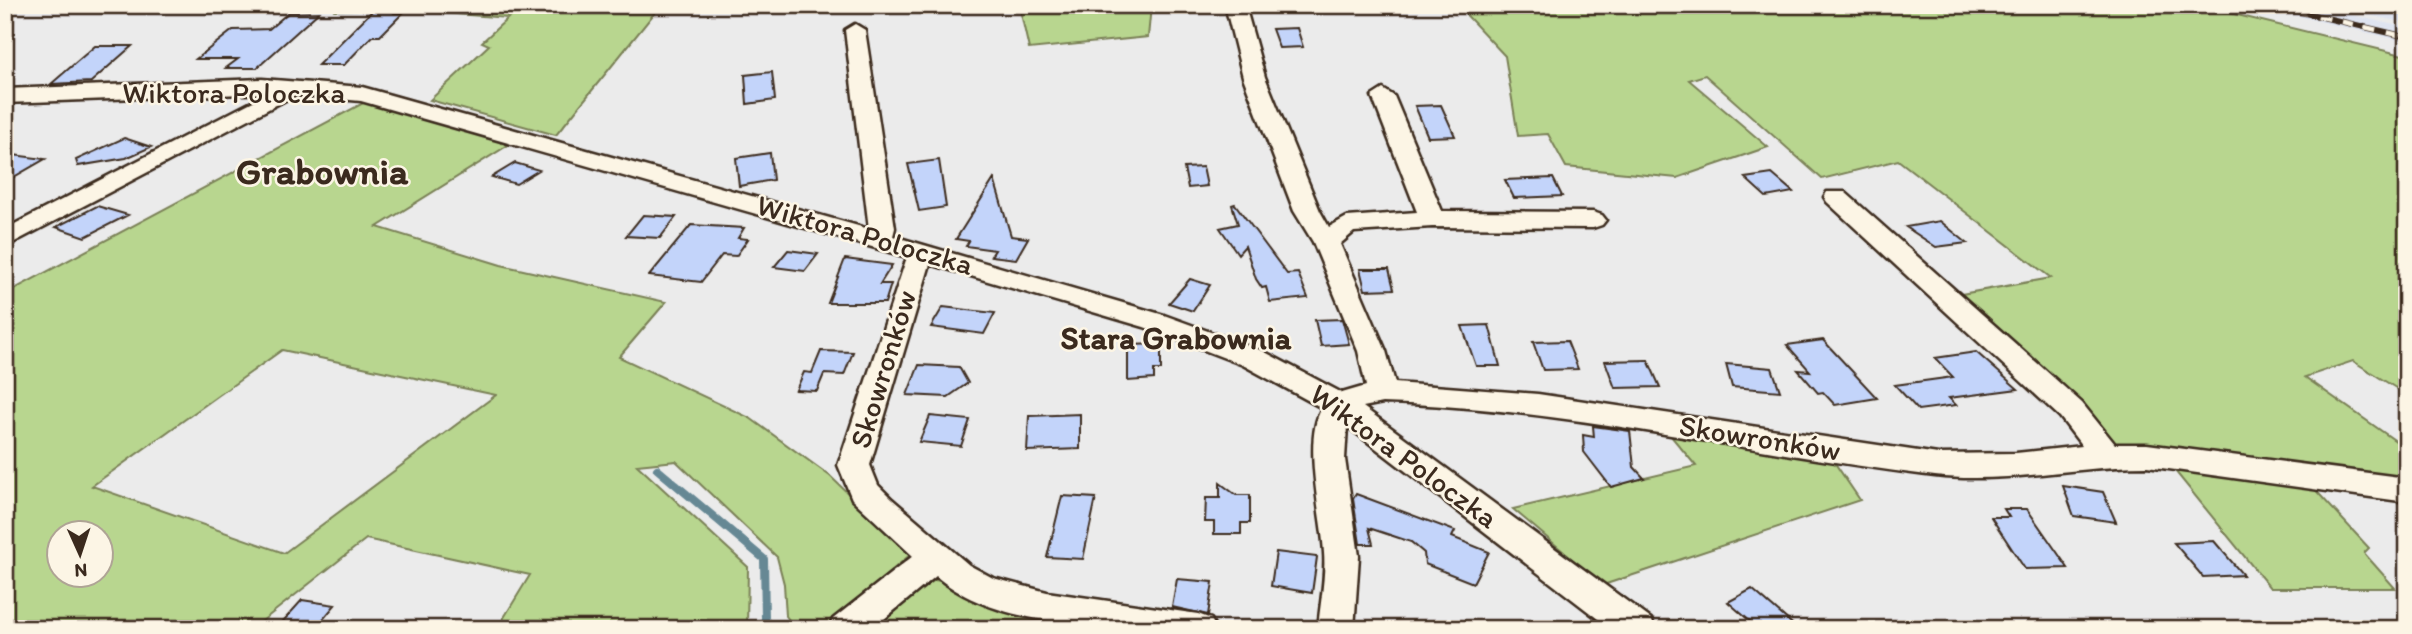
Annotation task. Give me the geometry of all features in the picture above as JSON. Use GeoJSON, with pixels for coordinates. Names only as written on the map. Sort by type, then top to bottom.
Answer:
{"type":"FeatureCollection","features":[{"type":"Feature","properties":{"kind":"street"},"geometry":{"type":"LineString","coordinates":[[1236,9],[1254,77],[1307,211],[1326,242],[1372,351],[1382,393]]}},
{"type":"Feature","properties":{"kind":"street"},"geometry":{"type":"LineString","coordinates":[[855,30],[882,228],[879,239]]}},
{"type":"Feature","properties":{"kind":"street"},"geometry":{"type":"LineString","coordinates":[[5,239],[278,97],[292,87]]}},
{"type":"Feature","properties":{"kind":"street","name":"Wiktora Poloczka"},"geometry":{"type":"LineString","coordinates":[[5,96],[292,87],[343,91],[404,103],[879,239],[1202,337],[1270,366],[1340,405],[1639,629]]}},
{"type":"Feature","properties":{"kind":"street"},"geometry":{"type":"LineString","coordinates":[[1383,96],[1432,219]]}},
{"type":"Feature","properties":{"kind":"street"},"geometry":{"type":"LineString","coordinates":[[1836,197],[2071,410],[2106,455]]}},
{"type":"Feature","properties":{"kind":"street"},"geometry":{"type":"LineString","coordinates":[[1326,242],[1347,225],[1432,219],[1593,220]]}},
{"type":"Feature","properties":{"kind":"street","name":"Skowronków"},"geometry":{"type":"LineString","coordinates":[[923,252],[916,265],[854,465],[864,491],[957,574],[998,595],[1048,606],[1198,629]]}},
{"type":"Feature","properties":{"kind":"street","name":"Skowronków"},"geometry":{"type":"LineString","coordinates":[[1340,405],[1382,393],[1538,404],[1927,464],[2016,464],[2106,455],[2182,458],[2336,483],[2407,490]]}},
{"type":"Feature","properties":{"kind":"street"},"geometry":{"type":"LineString","coordinates":[[1335,629],[1342,556],[1328,459],[1333,415],[1340,405]]}},
{"type":"Feature","properties":{"kind":"street"},"geometry":{"type":"LineString","coordinates":[[846,629],[936,557]]}},
{"type":"Feature","properties":{"kind":"shaded area"},"geometry":{"type":"Polygon","coordinates":[[[2251,5],[2309,5],[2407,28],[2407,42],[2251,5]]]}},
{"type":"Feature","properties":{"kind":"shaded area"},"geometry":{"type":"Polygon","coordinates":[[[2334,5],[2407,5],[2407,23],[2363,14],[2334,5]]]}},
{"type":"Feature","properties":{"kind":"green space"},"geometry":{"type":"Polygon","coordinates":[[[340,5],[661,5],[556,135],[430,100],[489,45],[482,42],[508,18],[442,13],[449,6],[335,10],[340,5]]]}},
{"type":"Feature","properties":{"kind":"green space"},"geometry":{"type":"Polygon","coordinates":[[[1019,5],[1168,5],[1151,6],[1148,37],[1029,49],[1019,5]]]}},
{"type":"Feature","properties":{"kind":"green space"},"geometry":{"type":"Polygon","coordinates":[[[1457,5],[2196,5],[2407,56],[2407,395],[2353,361],[2305,377],[2407,449],[2407,482],[2118,446],[2108,441],[1956,295],[2051,278],[1898,160],[1822,179],[1705,75],[1689,80],[1768,147],[1677,178],[1566,167],[1548,134],[1518,136],[1505,56],[1457,5]]]}},
{"type":"Feature","properties":{"kind":"green space"},"geometry":{"type":"Polygon","coordinates":[[[365,102],[513,142],[377,227],[501,265],[666,302],[619,357],[750,418],[830,476],[911,554],[823,629],[796,629],[786,616],[784,584],[777,557],[676,461],[637,465],[748,567],[747,629],[497,629],[530,575],[366,539],[252,629],[5,629],[5,294],[365,102]],[[282,350],[92,486],[284,553],[496,395],[282,350]]]}},
{"type":"Feature","properties":{"kind":"green space"},"geometry":{"type":"Polygon","coordinates":[[[1665,429],[1830,456],[1860,500],[1603,585],[1513,509],[1696,466],[1665,429]]]}},
{"type":"Feature","properties":{"kind":"green space"},"geometry":{"type":"Polygon","coordinates":[[[2171,466],[2309,483],[2369,548],[2364,553],[2395,588],[2270,588],[2171,466]]]}},
{"type":"Feature","properties":{"kind":"green space"},"geometry":{"type":"Polygon","coordinates":[[[935,580],[951,583],[1017,608],[1143,629],[862,629],[935,580]]]}},
{"type":"Feature","properties":{"kind":"building"},"geometry":{"type":"Polygon","coordinates":[[[378,5],[387,5],[394,13],[403,13],[380,36],[372,36],[344,65],[318,65],[378,5]]]}},
{"type":"Feature","properties":{"kind":"building"},"geometry":{"type":"Polygon","coordinates":[[[319,12],[257,68],[226,68],[238,59],[196,59],[233,30],[269,29],[288,13],[319,12]]]}},
{"type":"Feature","properties":{"kind":"building"},"geometry":{"type":"Polygon","coordinates":[[[1297,28],[1303,47],[1279,48],[1272,29],[1297,28]]]}},
{"type":"Feature","properties":{"kind":"building"},"geometry":{"type":"Polygon","coordinates":[[[95,46],[132,46],[91,82],[51,84],[95,46]]]}},
{"type":"Feature","properties":{"kind":"building"},"geometry":{"type":"Polygon","coordinates":[[[772,72],[775,100],[747,104],[745,75],[772,72]]]}},
{"type":"Feature","properties":{"kind":"building"},"geometry":{"type":"Polygon","coordinates":[[[1441,105],[1455,136],[1428,137],[1415,106],[1441,105]]]}},
{"type":"Feature","properties":{"kind":"building"},"geometry":{"type":"Polygon","coordinates":[[[124,138],[151,147],[126,158],[78,166],[76,160],[124,138]]]}},
{"type":"Feature","properties":{"kind":"building"},"geometry":{"type":"Polygon","coordinates":[[[770,153],[773,180],[739,186],[736,158],[770,153]]]}},
{"type":"Feature","properties":{"kind":"building"},"geometry":{"type":"Polygon","coordinates":[[[5,154],[45,159],[5,182],[5,154]]]}},
{"type":"Feature","properties":{"kind":"building"},"geometry":{"type":"Polygon","coordinates":[[[939,160],[946,207],[919,211],[908,164],[939,160]]]}},
{"type":"Feature","properties":{"kind":"building"},"geometry":{"type":"Polygon","coordinates":[[[515,163],[539,170],[516,184],[492,177],[515,163]]]}},
{"type":"Feature","properties":{"kind":"building"},"geometry":{"type":"Polygon","coordinates":[[[1203,167],[1207,186],[1188,188],[1184,168],[1203,167]]]}},
{"type":"Feature","properties":{"kind":"building"},"geometry":{"type":"Polygon","coordinates":[[[1772,174],[1793,192],[1766,197],[1745,178],[1772,174]]]}},
{"type":"Feature","properties":{"kind":"building"},"geometry":{"type":"Polygon","coordinates":[[[1553,178],[1562,196],[1514,198],[1505,180],[1553,178]]]}},
{"type":"Feature","properties":{"kind":"building"},"geometry":{"type":"Polygon","coordinates":[[[994,179],[1011,236],[1028,238],[1016,259],[991,256],[995,250],[966,246],[969,241],[956,239],[994,179]]]}},
{"type":"Feature","properties":{"kind":"building"},"geometry":{"type":"Polygon","coordinates":[[[1235,204],[1287,274],[1298,273],[1308,298],[1270,302],[1266,287],[1262,288],[1256,279],[1245,246],[1238,254],[1220,228],[1238,224],[1232,205],[1235,204]]]}},
{"type":"Feature","properties":{"kind":"building"},"geometry":{"type":"Polygon","coordinates":[[[97,206],[128,215],[85,237],[56,227],[97,206]]]}},
{"type":"Feature","properties":{"kind":"building"},"geometry":{"type":"Polygon","coordinates":[[[643,215],[676,217],[660,238],[626,236],[643,215]]]}},
{"type":"Feature","properties":{"kind":"building"},"geometry":{"type":"Polygon","coordinates":[[[1940,221],[1967,243],[1936,247],[1906,227],[1940,221]]]}},
{"type":"Feature","properties":{"kind":"building"},"geometry":{"type":"Polygon","coordinates":[[[691,225],[744,228],[738,238],[748,239],[736,256],[722,255],[701,282],[649,276],[691,225]]]}},
{"type":"Feature","properties":{"kind":"building"},"geometry":{"type":"Polygon","coordinates":[[[788,250],[818,254],[805,271],[774,267],[788,250]]]}},
{"type":"Feature","properties":{"kind":"building"},"geometry":{"type":"Polygon","coordinates":[[[845,259],[892,265],[880,284],[891,284],[885,303],[828,303],[845,259]]]}},
{"type":"Feature","properties":{"kind":"building"},"geometry":{"type":"Polygon","coordinates":[[[1360,269],[1389,269],[1394,289],[1365,290],[1360,269]]]}},
{"type":"Feature","properties":{"kind":"building"},"geometry":{"type":"Polygon","coordinates":[[[1190,279],[1210,285],[1193,311],[1169,303],[1190,279]]]}},
{"type":"Feature","properties":{"kind":"building"},"geometry":{"type":"Polygon","coordinates":[[[943,307],[995,313],[984,334],[931,327],[943,307]]]}},
{"type":"Feature","properties":{"kind":"building"},"geometry":{"type":"Polygon","coordinates":[[[1342,319],[1349,344],[1321,346],[1315,320],[1342,319]]]}},
{"type":"Feature","properties":{"kind":"building"},"geometry":{"type":"Polygon","coordinates":[[[1489,325],[1500,366],[1476,366],[1462,326],[1489,325]]]}},
{"type":"Feature","properties":{"kind":"building"},"geometry":{"type":"Polygon","coordinates":[[[1823,340],[1877,398],[1835,405],[1823,392],[1818,393],[1798,370],[1810,371],[1787,345],[1823,340]]]}},
{"type":"Feature","properties":{"kind":"building"},"geometry":{"type":"Polygon","coordinates":[[[1567,341],[1578,369],[1543,370],[1533,342],[1567,341]]]}},
{"type":"Feature","properties":{"kind":"building"},"geometry":{"type":"Polygon","coordinates":[[[1161,344],[1161,370],[1154,370],[1154,379],[1128,381],[1128,345],[1161,344]]]}},
{"type":"Feature","properties":{"kind":"building"},"geometry":{"type":"Polygon","coordinates":[[[821,351],[853,352],[844,375],[824,374],[817,391],[796,390],[804,372],[812,373],[821,351]]]}},
{"type":"Feature","properties":{"kind":"building"},"geometry":{"type":"Polygon","coordinates":[[[1976,352],[2018,389],[1949,398],[1956,405],[1918,410],[1895,385],[1953,377],[1935,358],[1976,352]]]}},
{"type":"Feature","properties":{"kind":"building"},"geometry":{"type":"Polygon","coordinates":[[[1648,360],[1660,387],[1615,388],[1605,361],[1648,360]]]}},
{"type":"Feature","properties":{"kind":"building"},"geometry":{"type":"Polygon","coordinates":[[[1726,364],[1772,368],[1780,391],[1732,387],[1726,364]]]}},
{"type":"Feature","properties":{"kind":"building"},"geometry":{"type":"Polygon","coordinates":[[[919,365],[959,367],[968,383],[948,397],[907,395],[919,365]]]}},
{"type":"Feature","properties":{"kind":"building"},"geometry":{"type":"Polygon","coordinates":[[[1080,414],[1080,449],[1027,451],[1029,416],[1080,414]]]}},
{"type":"Feature","properties":{"kind":"building"},"geometry":{"type":"Polygon","coordinates":[[[930,416],[970,420],[961,446],[919,442],[930,416]]]}},
{"type":"Feature","properties":{"kind":"building"},"geometry":{"type":"Polygon","coordinates":[[[1593,426],[1630,431],[1634,467],[1644,478],[1611,487],[1584,452],[1583,435],[1594,437],[1593,426]]]}},
{"type":"Feature","properties":{"kind":"building"},"geometry":{"type":"Polygon","coordinates":[[[1220,483],[1236,495],[1250,495],[1250,523],[1241,523],[1241,534],[1214,534],[1214,522],[1205,522],[1206,498],[1220,498],[1220,483]]]}},
{"type":"Feature","properties":{"kind":"building"},"geometry":{"type":"Polygon","coordinates":[[[2063,486],[2103,492],[2116,522],[2074,516],[2063,486]]]}},
{"type":"Feature","properties":{"kind":"building"},"geometry":{"type":"Polygon","coordinates":[[[1356,494],[1455,531],[1452,537],[1489,552],[1473,583],[1425,564],[1424,553],[1411,542],[1369,528],[1373,544],[1360,544],[1353,499],[1356,494]]]}},
{"type":"Feature","properties":{"kind":"building"},"geometry":{"type":"Polygon","coordinates":[[[1062,496],[1096,498],[1083,559],[1047,557],[1062,496]]]}},
{"type":"Feature","properties":{"kind":"building"},"geometry":{"type":"Polygon","coordinates":[[[2004,509],[2027,509],[2068,568],[2025,569],[1991,517],[2009,517],[2004,509]]]}},
{"type":"Feature","properties":{"kind":"building"},"geometry":{"type":"Polygon","coordinates":[[[2214,541],[2243,575],[2203,577],[2174,543],[2214,541]]]}},
{"type":"Feature","properties":{"kind":"building"},"geometry":{"type":"Polygon","coordinates":[[[1276,552],[1317,557],[1312,593],[1271,586],[1276,552]]]}},
{"type":"Feature","properties":{"kind":"building"},"geometry":{"type":"Polygon","coordinates":[[[1177,579],[1213,582],[1208,615],[1172,607],[1177,579]]]}},
{"type":"Feature","properties":{"kind":"building"},"geometry":{"type":"Polygon","coordinates":[[[1752,589],[1798,629],[1759,629],[1728,602],[1752,589]]]}},
{"type":"Feature","properties":{"kind":"building"},"geometry":{"type":"Polygon","coordinates":[[[302,600],[335,605],[315,629],[276,629],[302,600]]]}},
{"type":"Feature","properties":{"kind":"waterway"},"geometry":{"type":"LineString","coordinates":[[657,469],[764,559],[765,619],[771,629]]}},
{"type":"Feature","properties":{"kind":"railway"},"geometry":{"type":"LineString","coordinates":[[2271,5],[2407,37]]}},
{"type":"Feature","properties":{"kind":"district","name":"Grabownia"},"geometry":{"type":"Point","coordinates":[322,171]}},
{"type":"Feature","properties":{"kind":"district","name":"Stara Grabownia"},"geometry":{"type":"Point","coordinates":[1176,338]}}]}
